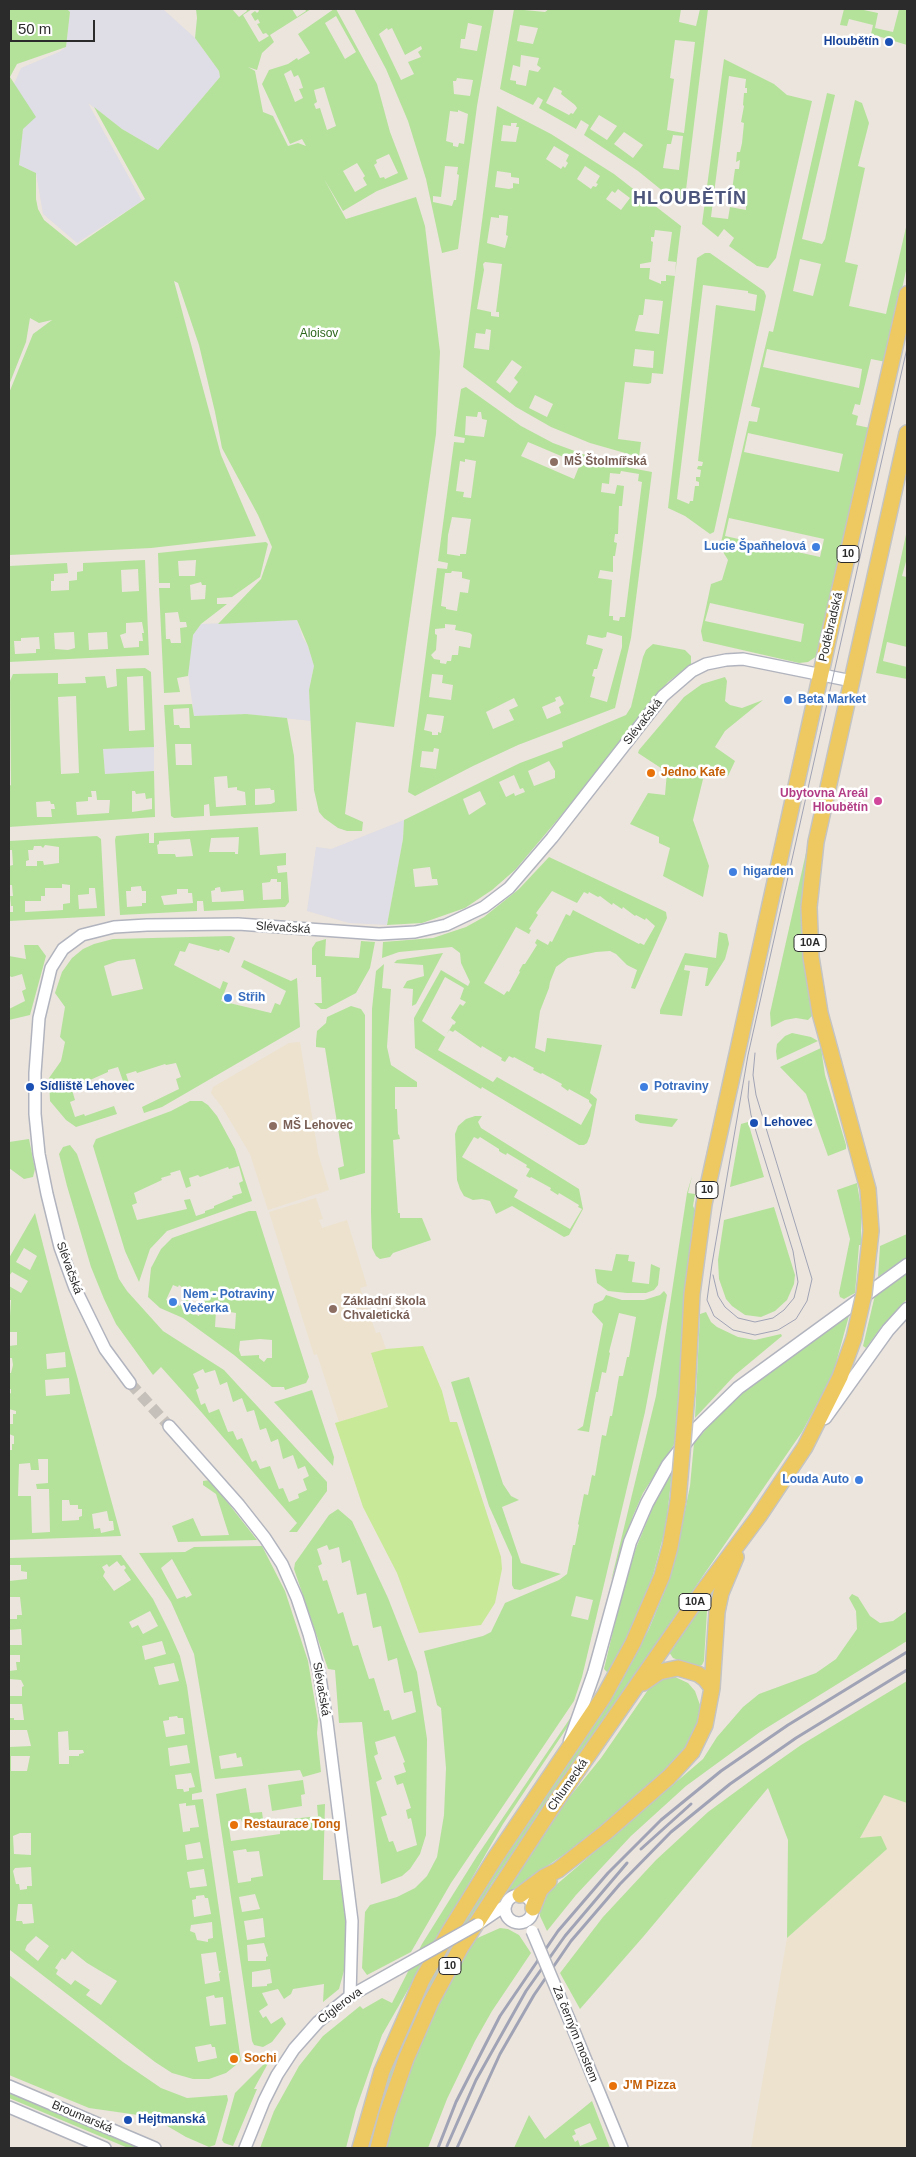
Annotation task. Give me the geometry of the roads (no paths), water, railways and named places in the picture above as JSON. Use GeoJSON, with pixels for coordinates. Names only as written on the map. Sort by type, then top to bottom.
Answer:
{"type":"FeatureCollection","features":[{"type":"Feature","properties":{"kind":"main road","name":"Poděbradská"},"geometry":{"type":"LineString","coordinates":[[678,1501],[687,1393],[690,1324],[699,1233],[726,1096],[907,294]]}},
{"type":"Feature","properties":{"kind":"main road","name":"10"},"geometry":{"type":"LineString","coordinates":[[816,842],[907,433]]}},
{"type":"Feature","properties":{"kind":"main road","name":"10A"},"geometry":{"type":"LineString","coordinates":[[805,1447],[840,1377],[854,1338],[864,1294],[871,1224],[868,1189],[820,1013],[811,957],[809,907],[816,842]]}},
{"type":"Feature","properties":{"kind":"main road"},"geometry":{"type":"LineString","coordinates":[[563,1757],[594,1673],[632,1536],[647,1503],[668,1465],[698,1427],[738,1388],[907,1265]]}},
{"type":"Feature","properties":{"kind":"main road"},"geometry":{"type":"LineString","coordinates":[[805,1447],[888,1330],[907,1309]]}},
{"type":"Feature","properties":{"kind":"main road","name":"Chlumecká"},"geometry":{"type":"LineString","coordinates":[[378,2148],[387,2114],[406,2059],[431,2002],[461,1947],[503,1879],[633,1690],[759,1516],[805,1447]]}},
{"type":"Feature","properties":{"kind":"main road","name":"Chlumecká"},"geometry":{"type":"LineString","coordinates":[[360,2148],[382,2071],[422,1980],[495,1858],[604,1696],[646,1617],[666,1562],[678,1501]]}},
{"type":"Feature","properties":{"kind":"main road"},"geometry":{"type":"LineString","coordinates":[[530,1914],[540,1890],[558,1870],[641,1803],[688,1758],[703,1733],[712,1688],[715,1632],[722,1594],[734,1560],[759,1516]]}},
{"type":"Feature","properties":{"kind":"main road","name":"10"},"geometry":{"type":"LineString","coordinates":[[633,1690],[660,1672],[672,1668],[686,1669],[698,1674],[712,1688]]}},
{"type":"Feature","properties":{"kind":"main road"},"geometry":{"type":"LineString","coordinates":[[520,1895],[544,1877],[558,1870]]}},
{"type":"Feature","properties":{"kind":"main road"},"geometry":{"type":"LineString","coordinates":[[354,2148],[368,2117]]}},
{"type":"Feature","properties":{"kind":"street","name":"Slévačská"},"geometry":{"type":"LineString","coordinates":[[130,1383],[105,1349],[75,1288],[60,1247],[47,1194],[40,1154],[35,1114],[35,1073],[39,1018],[51,968],[63,949],[82,935],[114,927],[238,924],[379,934],[415,932],[446,925],[484,907],[509,888],[552,838],[663,696],[687,675],[706,664],[743,659],[852,681]]}},
{"type":"Feature","properties":{"kind":"street","name":"Slévačská"},"geometry":{"type":"LineString","coordinates":[[170,1426],[266,1538],[282,1564],[310,1634],[319,1671],[327,1722],[352,1921],[355,1993]]}},
{"type":"Feature","properties":{"kind":"street"},"geometry":{"type":"LineString","coordinates":[[520,1895],[528,1898],[530,1914],[515,1922],[506,1910],[511,1897],[520,1895]]}},
{"type":"Feature","properties":{"kind":"street","name":"Cíglerova"},"geometry":{"type":"LineString","coordinates":[[245,2148],[264,2101],[292,2052],[318,2022],[355,1993],[490,1917],[506,1910]]}},
{"type":"Feature","properties":{"kind":"street","name":"Za černým mostem"},"geometry":{"type":"LineString","coordinates":[[530,1914],[532,1931],[622,2148]]}},
{"type":"Feature","properties":{"kind":"street","name":"Broumarská"},"geometry":{"type":"LineString","coordinates":[[9,2086],[155,2148]]}},
{"type":"Feature","properties":{"kind":"street","name":"Broumarská"},"geometry":{"type":"LineString","coordinates":[[9,2107],[105,2148]]}},
{"type":"Feature","properties":{"kind":"tunnel"},"geometry":{"type":"LineString","coordinates":[[130,1383],[169,1426]]}},
{"type":"Feature","properties":{"kind":"tram line"},"geometry":{"type":"LineString","coordinates":[[755,1053],[753,1075],[756,1095],[812,1279],[807,1301],[796,1319],[778,1330],[755,1335],[733,1330],[714,1316],[707,1300],[712,1264],[748,1055],[907,348]]}},
{"type":"Feature","properties":{"kind":"tram line"},"geometry":{"type":"LineString","coordinates":[[713,1275],[718,1296],[725,1307],[738,1318],[755,1322],[773,1318],[784,1310],[794,1298],[798,1282],[793,1251],[751,1115],[748,1097],[749,1081]]}},
{"type":"Feature","properties":{"kind":"railway"},"geometry":{"type":"LineString","coordinates":[[438,2148],[456,2102],[500,2016],[558,1931],[608,1873],[661,1820],[721,1771],[788,1725],[907,1652]]}},
{"type":"Feature","properties":{"kind":"railway"},"geometry":{"type":"LineString","coordinates":[[457,2148],[500,2054],[534,1995],[571,1941],[620,1884],[671,1832],[730,1784],[796,1738],[907,1670]]}},
{"type":"Feature","properties":{"kind":"railway"},"geometry":{"type":"LineString","coordinates":[[641,1849],[691,1804]]}},
{"type":"Feature","properties":{"kind":"railway"},"geometry":{"type":"LineString","coordinates":[[447,2146],[476,2080],[526,1991],[565,1936],[627,1863]]}},
{"type":"Feature","properties":{"kind":"place","name":"Hloubětín"},"geometry":{"type":"Point","coordinates":[889,42]}},
{"type":"Feature","properties":{"kind":"place","name":"MŠ Štolmířská"},"geometry":{"type":"Point","coordinates":[554,462]}},
{"type":"Feature","properties":{"kind":"place","name":"Lucie Špaňhelová"},"geometry":{"type":"Point","coordinates":[816,547]}},
{"type":"Feature","properties":{"kind":"place","name":"Beta Market"},"geometry":{"type":"Point","coordinates":[788,700]}},
{"type":"Feature","properties":{"kind":"place","name":"Jedno Kafe"},"geometry":{"type":"Point","coordinates":[651,773]}},
{"type":"Feature","properties":{"kind":"place","name":"Ubytovna Areál Hloubětín"},"geometry":{"type":"Point","coordinates":[878,801]}},
{"type":"Feature","properties":{"kind":"place","name":"higarden"},"geometry":{"type":"Point","coordinates":[733,872]}},
{"type":"Feature","properties":{"kind":"place","name":"Střih"},"geometry":{"type":"Point","coordinates":[228,998]}},
{"type":"Feature","properties":{"kind":"place","name":"Sídliště Lehovec"},"geometry":{"type":"Point","coordinates":[30,1087]}},
{"type":"Feature","properties":{"kind":"place","name":"Potraviny"},"geometry":{"type":"Point","coordinates":[644,1087]}},
{"type":"Feature","properties":{"kind":"place","name":"Lehovec"},"geometry":{"type":"Point","coordinates":[754,1123]}},
{"type":"Feature","properties":{"kind":"place","name":"MŠ Lehovec"},"geometry":{"type":"Point","coordinates":[273,1126]}},
{"type":"Feature","properties":{"kind":"place","name":"Nem - Potraviny Večerka"},"geometry":{"type":"Point","coordinates":[173,1302]}},
{"type":"Feature","properties":{"kind":"place","name":"Základní škola Chvaletická"},"geometry":{"type":"Point","coordinates":[333,1309]}},
{"type":"Feature","properties":{"kind":"place","name":"Louda Auto"},"geometry":{"type":"Point","coordinates":[859,1480]}},
{"type":"Feature","properties":{"kind":"place","name":"Restaurace Tong"},"geometry":{"type":"Point","coordinates":[234,1825]}},
{"type":"Feature","properties":{"kind":"place","name":"Sochi"},"geometry":{"type":"Point","coordinates":[234,2059]}},
{"type":"Feature","properties":{"kind":"place","name":"J'M Pizza"},"geometry":{"type":"Point","coordinates":[613,2086]}},
{"type":"Feature","properties":{"kind":"place","name":"Hejtmanská"},"geometry":{"type":"Point","coordinates":[128,2120]}},
{"type":"Feature","properties":{"kind":"district","name":"HLOUBĚTÍN"},"geometry":{"type":"Point","coordinates":[690,199]}},
{"type":"Feature","properties":{"kind":"park label","name":"Aloisov"},"geometry":{"type":"Point","coordinates":[319,334]}}]}
